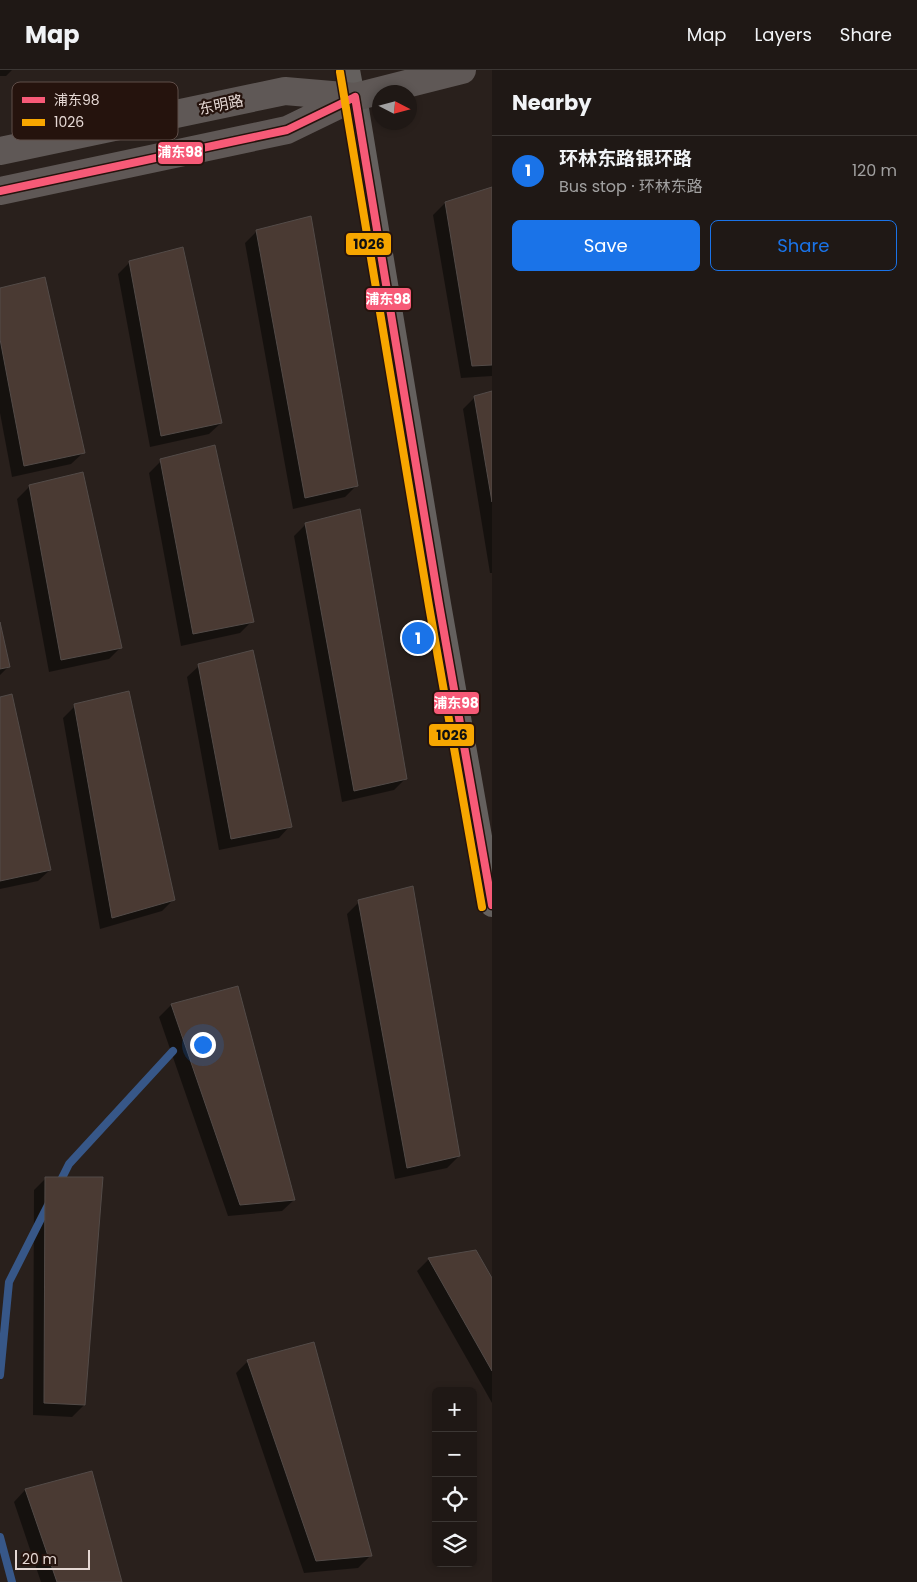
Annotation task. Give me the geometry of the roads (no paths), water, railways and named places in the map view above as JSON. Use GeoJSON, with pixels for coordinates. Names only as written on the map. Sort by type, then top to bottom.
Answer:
{"type":"FeatureCollection","features":[{"type":"Feature","properties":{"kind":"main road","name":"东明路"},"geometry":{"type":"LineString","coordinates":[[0,191],[287,130],[355,97],[462,70]]}},
{"type":"Feature","properties":{"kind":"main road","name":"东明路"},"geometry":{"type":"LineString","coordinates":[[178,114],[285,91],[355,97]]}},
{"type":"Feature","properties":{"kind":"main road","name":"东明路"},"geometry":{"type":"LineString","coordinates":[[0,151],[52,140]]}},
{"type":"Feature","properties":{"kind":"street"},"geometry":{"type":"LineString","coordinates":[[350,70],[439,604],[492,899]]}},
{"type":"Feature","properties":{"kind":"waterway"},"geometry":{"type":"LineString","coordinates":[[58,1186],[69,1164],[173,1051]]}},
{"type":"Feature","properties":{"kind":"waterway"},"geometry":{"type":"LineString","coordinates":[[0,1375],[9,1282],[49,1203]]}},
{"type":"Feature","properties":{"kind":"waterway"},"geometry":{"type":"LineString","coordinates":[[0,1537],[12,1582]]}},
{"type":"Feature","properties":{"kind":"place","name":"环林东路银环路"},"geometry":{"type":"Point","coordinates":[418,638]}}]}
